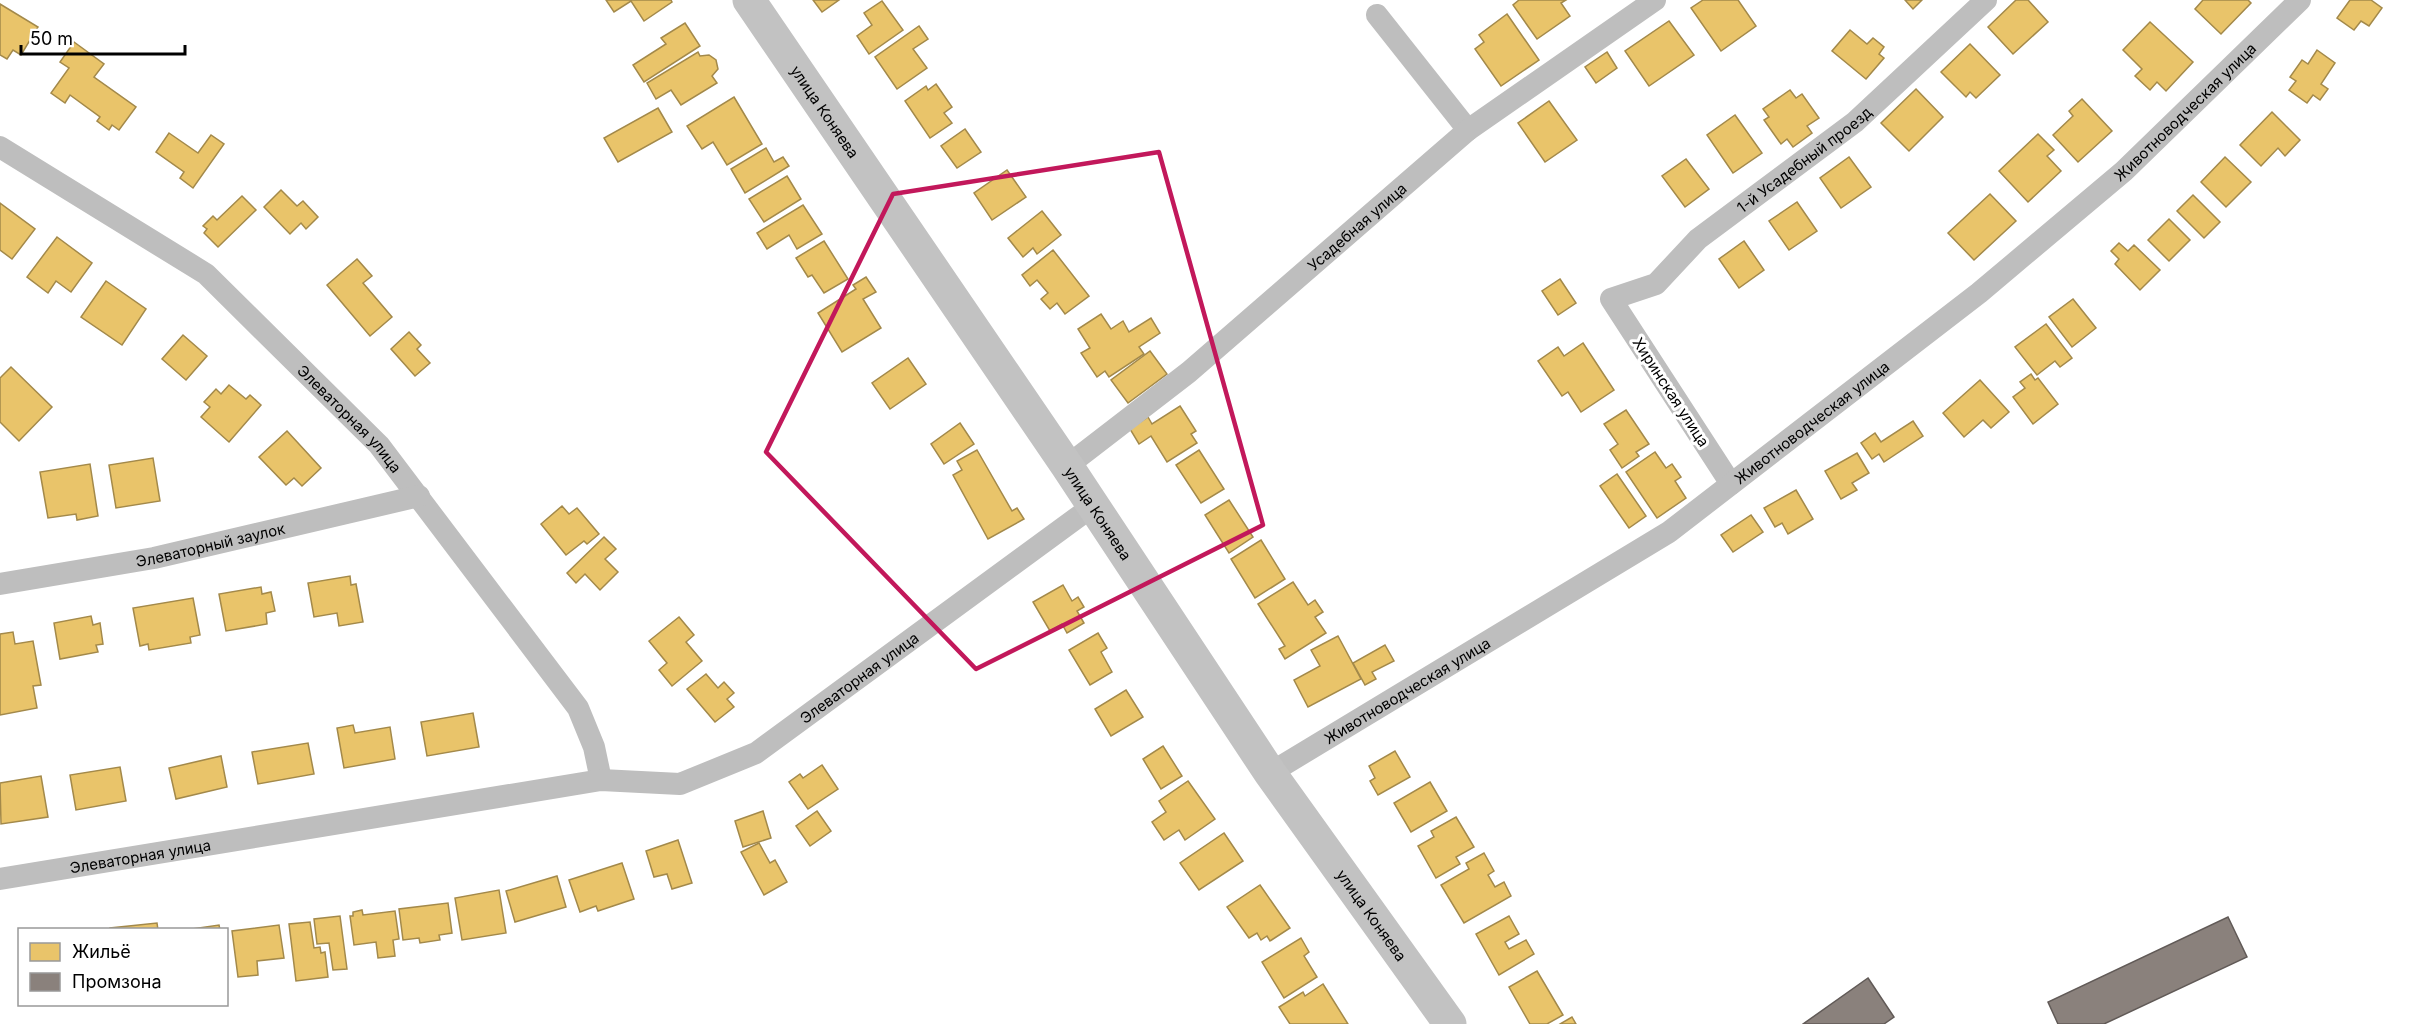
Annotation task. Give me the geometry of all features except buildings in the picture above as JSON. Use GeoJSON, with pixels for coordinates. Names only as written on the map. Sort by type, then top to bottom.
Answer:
{"type":"FeatureCollection","features":[{"type":"Feature","properties":{"kind":"street","name":"улица Коняева"},"geometry":{"type":"LineString","coordinates":[[749,0],[1094,506],[1270,772],[1450,1024]]}},
{"type":"Feature","properties":{"kind":"street","name":"Усадебная улица"},"geometry":{"type":"LineString","coordinates":[[1067,466],[1189,372],[1468,130],[1656,0]]}},
{"type":"Feature","properties":{"kind":"street","name":"1-й Усадебный проезд"},"geometry":{"type":"LineString","coordinates":[[1611,299],[1656,284],[1698,239],[1855,122],[1986,0]]}},
{"type":"Feature","properties":{"kind":"street","name":"Животноводческая улица"},"geometry":{"type":"LineString","coordinates":[[1270,772],[1669,532],[1979,293],[2124,171],[2300,0]]}},
{"type":"Feature","properties":{"kind":"street"},"geometry":{"type":"LineString","coordinates":[[1377,15],[1468,130]]}},
{"type":"Feature","properties":{"kind":"street","name":"Элеваторная улица"},"geometry":{"type":"LineString","coordinates":[[0,147],[206,274],[379,445],[578,708],[594,747],[601,780]]}},
{"type":"Feature","properties":{"kind":"street","name":"Хиринская улица"},"geometry":{"type":"LineString","coordinates":[[1611,299],[1731,484]]}},
{"type":"Feature","properties":{"kind":"street","name":"Элеваторный заулок"},"geometry":{"type":"LineString","coordinates":[[0,584],[154,558],[419,496]]}},
{"type":"Feature","properties":{"kind":"street","name":"Элеваторная улица"},"geometry":{"type":"LineString","coordinates":[[0,879],[601,780],[680,784],[756,753],[1094,506]]}},
{"type":"Feature","properties":{"kind":"highlighted area"},"geometry":{"type":"Polygon","coordinates":[[[1159,152],[1263,525],[976,669],[766,452],[893,194],[1159,152]]]}}]}
